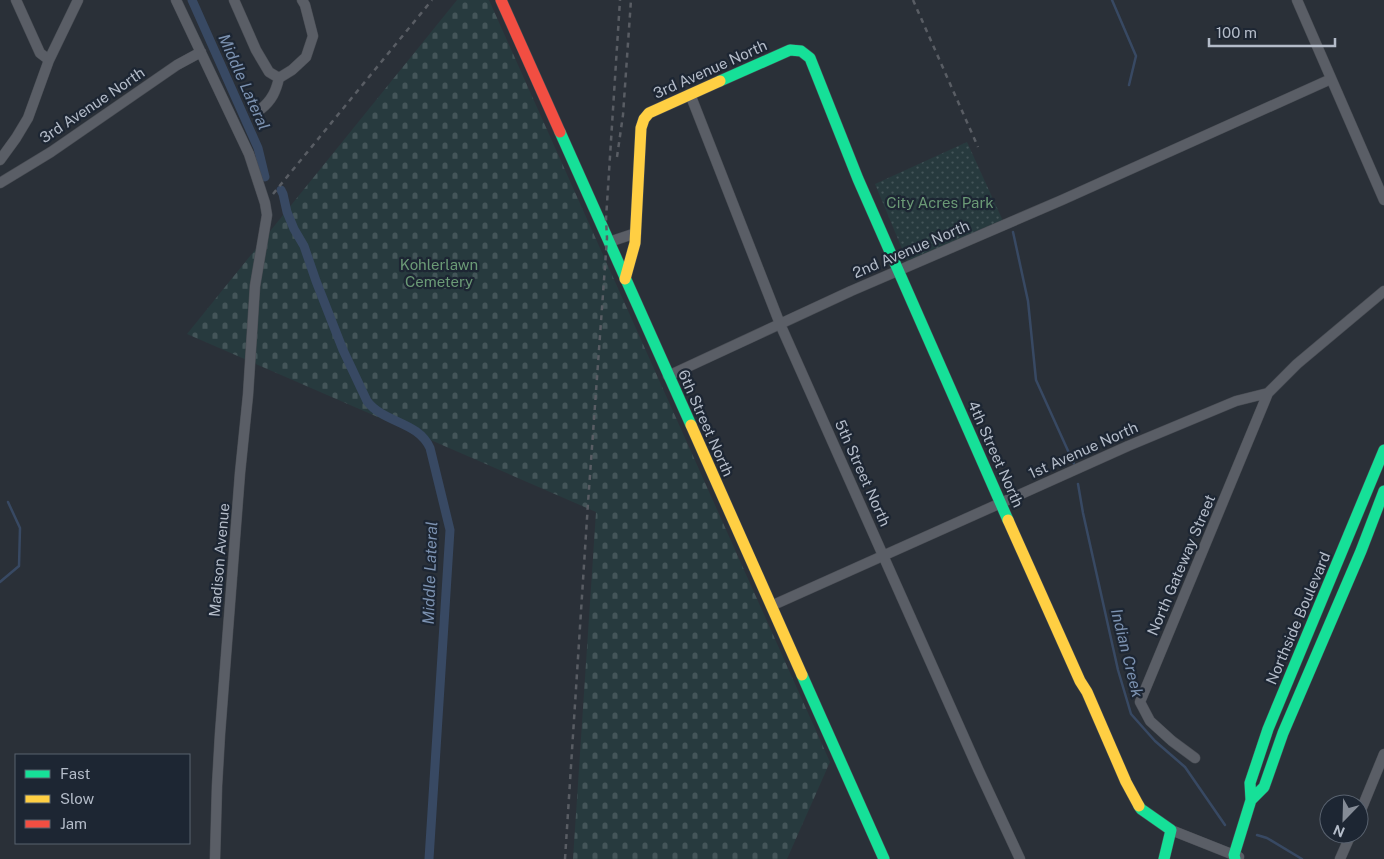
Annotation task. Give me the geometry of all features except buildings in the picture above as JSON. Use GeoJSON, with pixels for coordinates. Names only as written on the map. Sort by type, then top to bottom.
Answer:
{"type":"FeatureCollection","features":[{"type":"Feature","properties":{"kind":"street"},"geometry":{"type":"LineString","coordinates":[[16,0],[40,53],[49,60]]}},
{"type":"Feature","properties":{"kind":"street"},"geometry":{"type":"LineString","coordinates":[[0,160],[28,118],[49,60],[78,0]]}},
{"type":"Feature","properties":{"kind":"street","name":"Madison Avenue"},"geometry":{"type":"LineString","coordinates":[[176,0],[249,154],[267,215],[255,286],[248,395],[240,473],[220,734],[215,859]]}},
{"type":"Feature","properties":{"kind":"street"},"geometry":{"type":"LineString","coordinates":[[234,0],[256,50],[269,72],[279,78]]}},
{"type":"Feature","properties":{"kind":"street"},"geometry":{"type":"LineString","coordinates":[[261,109],[273,96],[279,78],[292,70],[306,57],[313,36],[302,0]]}},
{"type":"Feature","properties":{"kind":"street","name":"6th Street North"},"geometry":{"type":"LineString","coordinates":[[501,0],[884,859]]}},
{"type":"Feature","properties":{"kind":"street"},"geometry":{"type":"LineString","coordinates":[[1297,0],[1384,200]]}},
{"type":"Feature","properties":{"kind":"street","name":"3rd Avenue North"},"geometry":{"type":"LineString","coordinates":[[625,279],[635,243],[644,119],[649,113],[790,50],[802,51]]}},
{"type":"Feature","properties":{"kind":"street","name":"4th Street North"},"geometry":{"type":"LineString","coordinates":[[802,51],[810,58],[858,179],[898,271],[1126,782],[1142,809],[1171,830]]}},
{"type":"Feature","properties":{"kind":"street","name":"3rd Avenue North"},"geometry":{"type":"LineString","coordinates":[[0,183],[51,152],[177,65],[201,52]]}},
{"type":"Feature","properties":{"kind":"street","name":"2nd Avenue North"},"geometry":{"type":"LineString","coordinates":[[668,376],[898,271],[1062,200],[1331,79]]}},
{"type":"Feature","properties":{"kind":"street","name":"5th Street North"},"geometry":{"type":"LineString","coordinates":[[690,94],[780,324],[975,763],[1020,859]]}},
{"type":"Feature","properties":{"kind":"street"},"geometry":{"type":"LineString","coordinates":[[609,242],[636,233]]}},
{"type":"Feature","properties":{"kind":"street"},"geometry":{"type":"LineString","coordinates":[[1268,393],[1297,364],[1384,291]]}},
{"type":"Feature","properties":{"kind":"street","name":"1st Avenue North"},"geometry":{"type":"LineString","coordinates":[[771,606],[1128,446],[1236,401],[1268,393]]}},
{"type":"Feature","properties":{"kind":"street","name":"North Gateway Street"},"geometry":{"type":"LineString","coordinates":[[1195,758],[1150,721],[1140,702],[1268,393]]}},
{"type":"Feature","properties":{"kind":"street","name":"Northside Boulevard"},"geometry":{"type":"LineString","coordinates":[[1235,858],[1251,800],[1250,783],[1268,729],[1384,450]]}},
{"type":"Feature","properties":{"kind":"street","name":"Northside Boulevard"},"geometry":{"type":"LineString","coordinates":[[1251,800],[1264,786],[1283,733],[1361,551],[1384,491]]}},
{"type":"Feature","properties":{"kind":"street"},"geometry":{"type":"LineString","coordinates":[[1368,794],[1384,754]]}},
{"type":"Feature","properties":{"kind":"street"},"geometry":{"type":"LineString","coordinates":[[1164,859],[1171,830],[1235,858]]}},
{"type":"Feature","properties":{"kind":"street"},"geometry":{"type":"LineString","coordinates":[[1340,859],[1347,844]]}},
{"type":"Feature","properties":{"kind":"green space","name":"Kohlerlawn Cemetery"},"geometry":{"type":"Polygon","coordinates":[[[457,0],[489,0],[830,762],[787,859],[573,859],[596,512],[187,334],[457,0]]]}},
{"type":"Feature","properties":{"kind":"green space","name":"City Acres Park"},"geometry":{"type":"Polygon","coordinates":[[[967,142],[1003,221],[908,263],[875,184],[967,142]]]}},
{"type":"Feature","properties":{"kind":"waterway","name":"Middle Lateral"},"geometry":{"type":"LineString","coordinates":[[192,0],[258,148],[265,177]]}},
{"type":"Feature","properties":{"kind":"waterway","name":"Indian Creek"},"geometry":{"type":"LineString","coordinates":[[1112,0],[1136,56],[1129,85]]}},
{"type":"Feature","properties":{"kind":"waterway","name":"Middle Lateral"},"geometry":{"type":"LineString","coordinates":[[281,190],[287,212],[304,246],[343,350],[367,401],[382,414],[417,432],[425,439],[430,448],[450,530],[429,859]]}},
{"type":"Feature","properties":{"kind":"waterway","name":"Indian Creek"},"geometry":{"type":"LineString","coordinates":[[1013,232],[1028,301],[1036,380],[1074,464]]}},
{"type":"Feature","properties":{"kind":"waterway","name":"Indian Creek"},"geometry":{"type":"LineString","coordinates":[[1078,484],[1118,670],[1131,714],[1155,741],[1185,767],[1225,825]]}},
{"type":"Feature","properties":{"kind":"waterway"},"geometry":{"type":"LineString","coordinates":[[0,582],[19,566],[20,528],[8,502]]}},
{"type":"Feature","properties":{"kind":"waterway","name":"Indian Creek"},"geometry":{"type":"LineString","coordinates":[[1257,835],[1267,838],[1302,859]]}},
{"type":"Feature","properties":{"kind":"railway"},"geometry":{"type":"LineString","coordinates":[[273,194],[432,0]]}},
{"type":"Feature","properties":{"kind":"railway"},"geometry":{"type":"LineString","coordinates":[[565,859],[607,238],[606,219],[620,0]]}},
{"type":"Feature","properties":{"kind":"railway"},"geometry":{"type":"LineString","coordinates":[[617,157],[623,115],[631,0]]}},
{"type":"Feature","properties":{"kind":"railway"},"geometry":{"type":"LineString","coordinates":[[913,0],[978,147]]}},
{"type":"Feature","properties":{"kind":"traffic: fast"},"geometry":{"type":"LineString","coordinates":[[720,81],[790,50],[801,51],[810,58],[858,179],[1008,520]]}},
{"type":"Feature","properties":{"kind":"traffic: fast"},"geometry":{"type":"LineString","coordinates":[[560,132],[691,425]]}},
{"type":"Feature","properties":{"kind":"traffic: fast"},"geometry":{"type":"LineString","coordinates":[[1235,859],[1234,855],[1251,800],[1250,783],[1268,729],[1384,450]]}},
{"type":"Feature","properties":{"kind":"traffic: fast"},"geometry":{"type":"LineString","coordinates":[[1251,800],[1264,787],[1283,733],[1361,551],[1384,491]]}},
{"type":"Feature","properties":{"kind":"traffic: fast"},"geometry":{"type":"LineString","coordinates":[[802,675],[884,859]]}},
{"type":"Feature","properties":{"kind":"traffic: fast"},"geometry":{"type":"LineString","coordinates":[[1139,806],[1171,830],[1164,859]]}},
{"type":"Feature","properties":{"kind":"traffic: slow"},"geometry":{"type":"LineString","coordinates":[[625,279],[635,243],[641,128],[644,119],[649,113],[720,81]]}},
{"type":"Feature","properties":{"kind":"traffic: slow"},"geometry":{"type":"LineString","coordinates":[[691,425],[802,675]]}},
{"type":"Feature","properties":{"kind":"traffic: slow"},"geometry":{"type":"LineString","coordinates":[[1008,520],[1126,782],[1139,806]]}},
{"type":"Feature","properties":{"kind":"traffic: jam"},"geometry":{"type":"LineString","coordinates":[[501,0],[560,132]]}}]}
